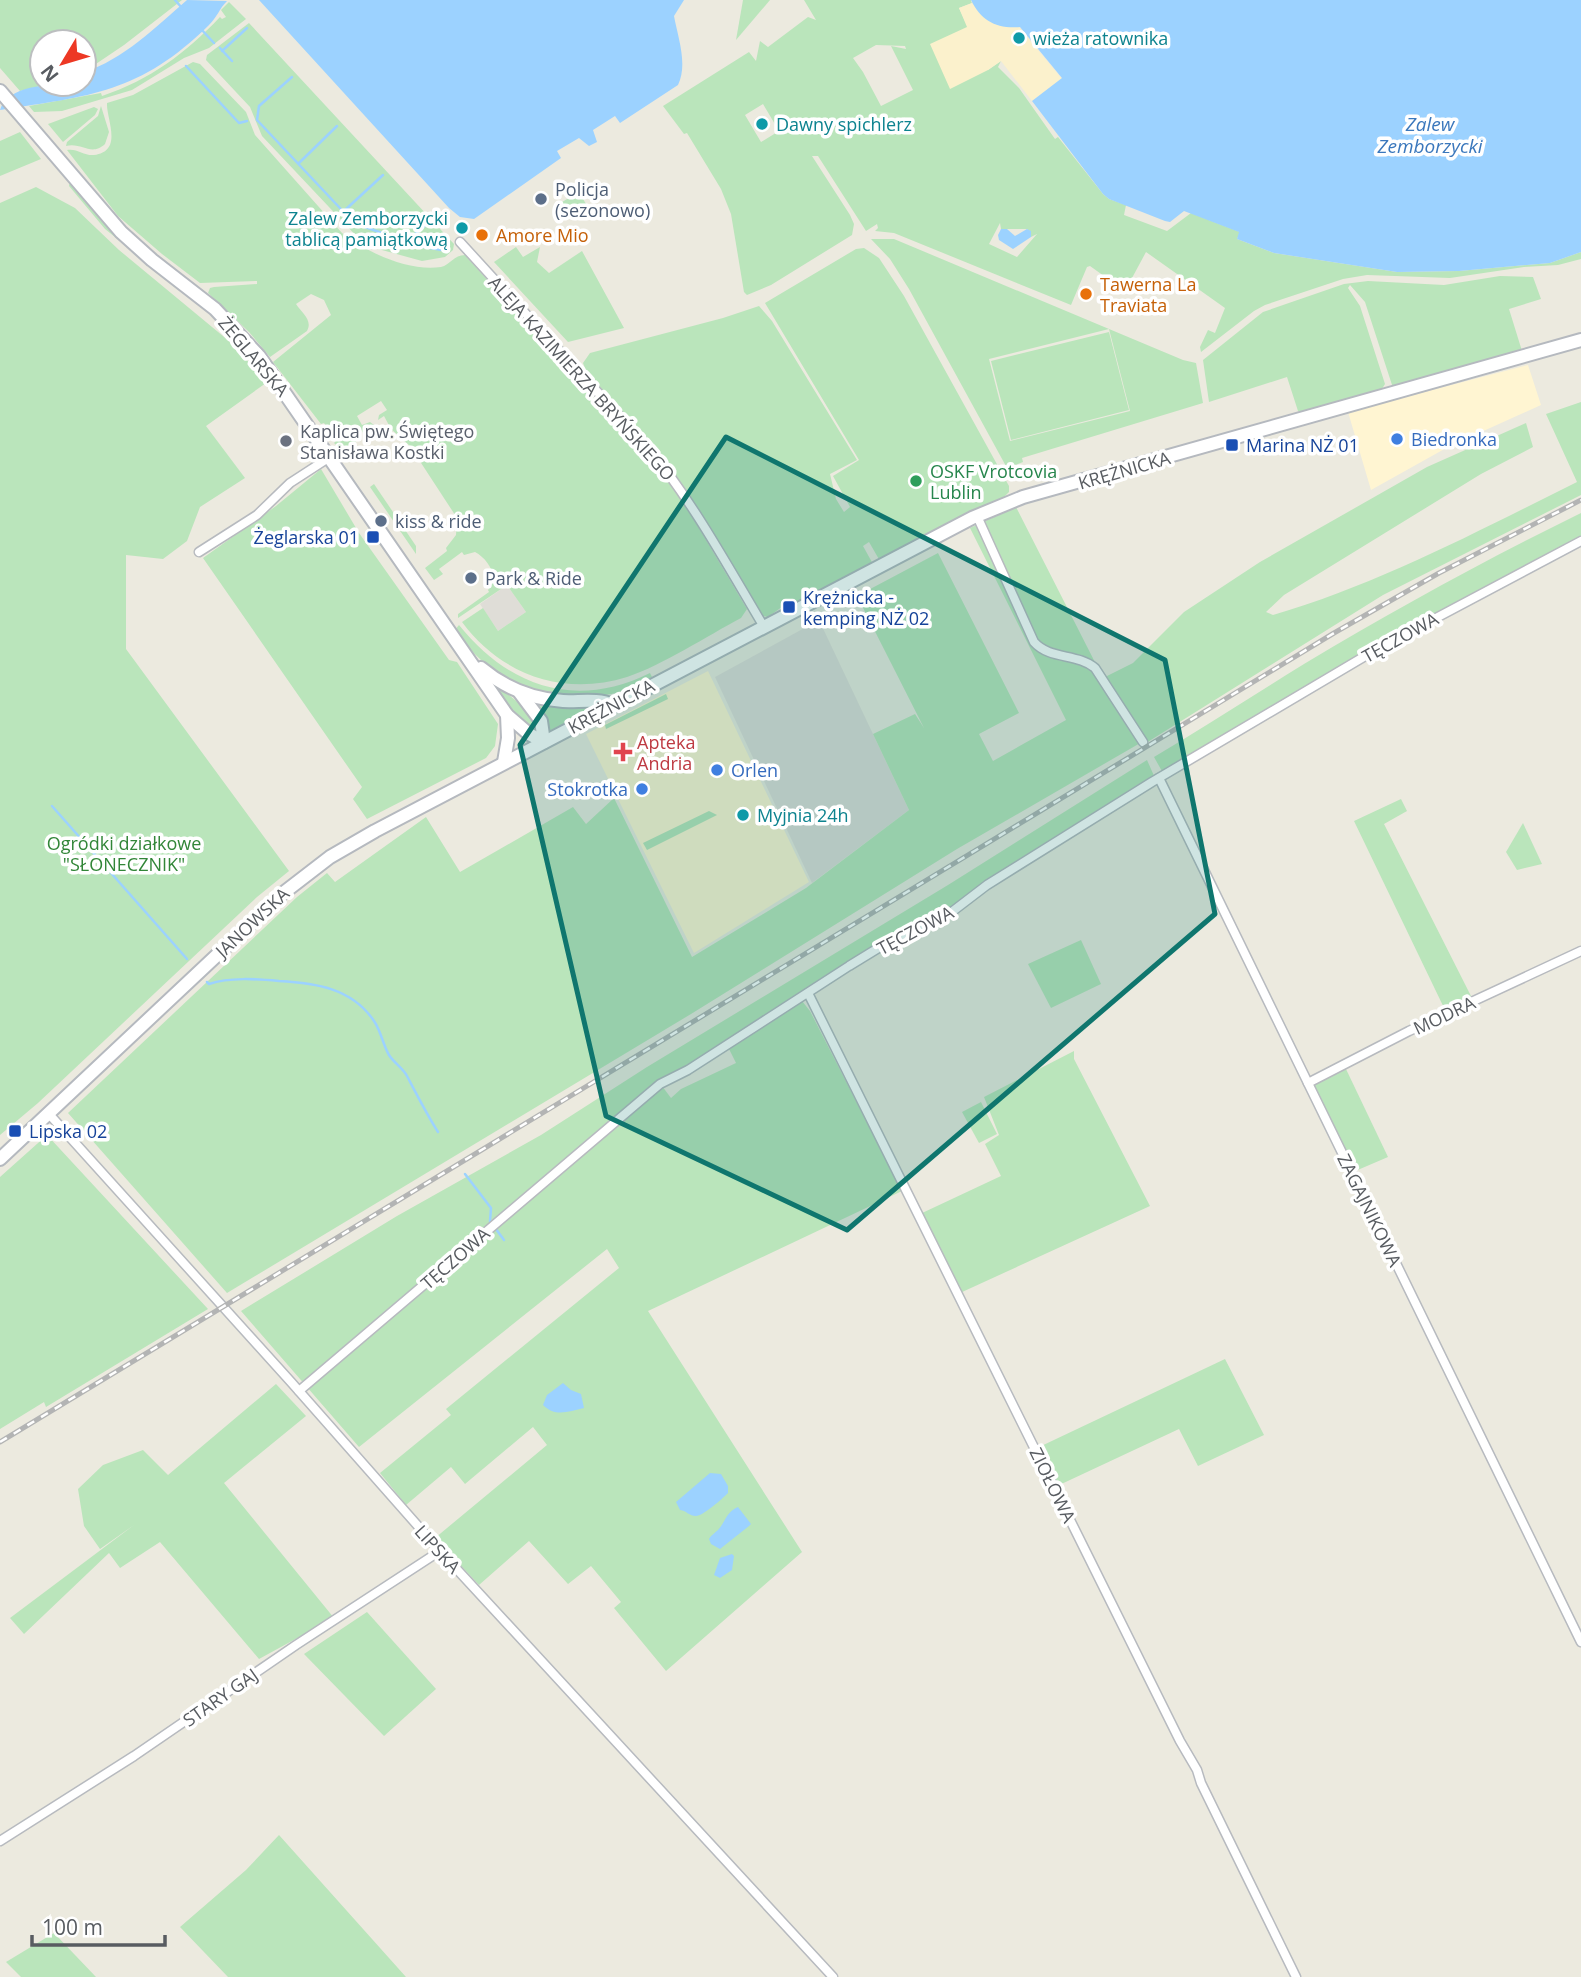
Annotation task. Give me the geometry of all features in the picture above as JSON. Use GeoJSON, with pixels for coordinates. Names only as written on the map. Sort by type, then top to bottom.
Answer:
{"type":"FeatureCollection","features":[{"type":"Feature","properties":{"kind":"street","name":"ŻEGLARSKA"},"geometry":{"type":"LineString","coordinates":[[0,91],[125,236],[204,300],[240,334],[273,374],[507,715],[529,734],[544,741]]}},
{"type":"Feature","properties":{"kind":"street","name":"ALEJA KAZIMIERZA BRYŃSKIEGO"},"geometry":{"type":"LineString","coordinates":[[460,242],[639,436],[670,474],[764,626]]}},
{"type":"Feature","properties":{"kind":"street","name":"KRĘŻNICKA"},"geometry":{"type":"LineString","coordinates":[[544,741],[977,516],[1023,497],[1581,340]]}},
{"type":"Feature","properties":{"kind":"street"},"geometry":{"type":"LineString","coordinates":[[199,552],[257,515],[290,483],[330,457]]}},
{"type":"Feature","properties":{"kind":"street"},"geometry":{"type":"LineString","coordinates":[[977,516],[1034,642],[1041,650],[1087,661],[1095,668],[1143,742]]}},
{"type":"Feature","properties":{"kind":"street","name":"TĘCZOWA"},"geometry":{"type":"LineString","coordinates":[[299,1391],[660,1084],[688,1070],[880,947],[953,911],[987,885],[1159,778],[1397,637],[1581,541]]}},
{"type":"Feature","properties":{"kind":"street","name":"ŻEGLARSKA"},"geometry":{"type":"LineString","coordinates":[[468,655],[498,681],[519,692],[545,699],[604,701],[613,705]]}},
{"type":"Feature","properties":{"kind":"street","name":"ŻEGLARSKA"},"geometry":{"type":"LineString","coordinates":[[519,692],[541,721],[544,741]]}},
{"type":"Feature","properties":{"kind":"street"},"geometry":{"type":"LineString","coordinates":[[504,762],[508,738],[507,715]]}},
{"type":"Feature","properties":{"kind":"street","name":"JANOWSKA"},"geometry":{"type":"LineString","coordinates":[[0,1159],[301,877],[363,837],[544,741]]}},
{"type":"Feature","properties":{"kind":"street","name":"ZAGAJNIKOWA"},"geometry":{"type":"LineString","coordinates":[[1159,778],[1581,1642]]}},
{"type":"Feature","properties":{"kind":"street","name":"MODRA"},"geometry":{"type":"LineString","coordinates":[[1308,1083],[1409,1031],[1581,951]]}},
{"type":"Feature","properties":{"kind":"street","name":"ZIOŁOWA"},"geometry":{"type":"LineString","coordinates":[[807,993],[982,1341],[1053,1489],[1197,1770],[1237,1861],[1296,1977]]}},
{"type":"Feature","properties":{"kind":"street","name":"LIPSKA"},"geometry":{"type":"LineString","coordinates":[[49,1114],[440,1551],[833,1977]]}},
{"type":"Feature","properties":{"kind":"street","name":"STARY GAJ"},"geometry":{"type":"LineString","coordinates":[[0,1841],[134,1756],[440,1551]]}},
{"type":"Feature","properties":{"kind":"highlighted area"},"geometry":{"type":"Polygon","coordinates":[[[726,437],[1165,660],[1215,914],[847,1230],[606,1116],[520,745],[726,437]]]}},
{"type":"Feature","properties":{"kind":"shaded area"},"geometry":{"type":"Polygon","coordinates":[[[1528,365],[1541,405],[1448,447],[1371,490],[1348,412],[1528,365]]]}},
{"type":"Feature","properties":{"kind":"shaded area"},"geometry":{"type":"Polygon","coordinates":[[[507,585],[526,612],[498,631],[480,604],[507,585]]]}},
{"type":"Feature","properties":{"kind":"shaded area"},"geometry":{"type":"Polygon","coordinates":[[[819,620],[909,810],[812,883],[715,677],[819,620]]]}},
{"type":"Feature","properties":{"kind":"shaded area"},"geometry":{"type":"Polygon","coordinates":[[[708,671],[809,882],[694,953],[586,734],[708,671]]]}},
{"type":"Feature","properties":{"kind":"green space"},"geometry":{"type":"Polygon","coordinates":[[[0,0],[182,0],[98,63],[98,28],[28,28],[28,89],[20,91],[0,68],[0,0]]]}},
{"type":"Feature","properties":{"kind":"green space"},"geometry":{"type":"Polygon","coordinates":[[[743,0],[770,0],[736,40],[743,0]]]}},
{"type":"Feature","properties":{"kind":"green space"},"geometry":{"type":"Polygon","coordinates":[[[804,0],[971,0],[972,3],[959,8],[988,70],[1001,61],[998,67],[1019,88],[1055,139],[1058,137],[1103,194],[1126,205],[1124,215],[1167,231],[1191,213],[1240,232],[1237,239],[1274,253],[1397,272],[1459,271],[1550,263],[1581,252],[1581,259],[1558,265],[1450,278],[1367,275],[1343,279],[1265,305],[1201,352],[1200,347],[1208,330],[1215,333],[1225,308],[1146,252],[1125,291],[1090,266],[1087,267],[1071,305],[894,233],[875,231],[877,224],[866,231],[818,156],[812,156],[850,215],[854,224],[852,235],[771,285],[747,295],[744,292],[731,214],[721,189],[687,133],[684,134],[663,106],[749,52],[756,61],[760,41],[768,47],[808,17],[816,20],[804,0]],[[876,45],[853,58],[881,106],[913,90],[891,46],[906,49],[905,46],[876,45]],[[763,104],[745,115],[761,142],[779,131],[763,104]],[[1000,223],[989,244],[1017,257],[1037,234],[1031,237],[1031,232],[1027,229],[1001,229],[1000,223]]]}},
{"type":"Feature","properties":{"kind":"green space"},"geometry":{"type":"Polygon","coordinates":[[[229,2],[246,19],[209,48],[184,58],[132,90],[62,111],[34,112],[29,106],[73,98],[98,98],[98,94],[102,96],[136,82],[180,54],[220,17],[226,17],[221,10],[229,2]]]}},
{"type":"Feature","properties":{"kind":"green space"},"geometry":{"type":"Polygon","coordinates":[[[249,23],[454,244],[453,250],[445,257],[422,261],[362,242],[262,136],[250,107],[206,60],[207,55],[249,23]]]}},
{"type":"Feature","properties":{"kind":"green space"},"geometry":{"type":"Polygon","coordinates":[[[193,62],[200,64],[246,112],[255,135],[342,233],[388,259],[415,266],[441,267],[465,255],[661,472],[687,508],[747,609],[741,618],[655,665],[627,677],[603,683],[557,682],[536,677],[495,656],[478,640],[462,622],[483,608],[498,631],[526,612],[507,585],[458,618],[458,614],[489,592],[493,574],[484,559],[475,552],[464,555],[462,552],[439,569],[443,574],[434,580],[425,568],[447,551],[446,548],[456,535],[457,518],[410,446],[391,429],[384,416],[378,420],[379,415],[387,410],[381,401],[357,416],[362,425],[370,422],[376,430],[365,436],[360,428],[351,434],[356,442],[351,449],[343,451],[334,443],[336,441],[324,423],[321,424],[273,362],[331,315],[324,300],[311,294],[296,304],[308,320],[307,331],[270,357],[249,332],[208,293],[210,288],[214,287],[257,284],[257,281],[200,283],[118,216],[67,150],[90,155],[103,152],[111,141],[107,103],[133,95],[193,62]]]}},
{"type":"Feature","properties":{"kind":"green space"},"geometry":{"type":"Polygon","coordinates":[[[101,106],[109,132],[105,144],[95,149],[66,146],[67,142],[98,116],[101,106]]]}},
{"type":"Feature","properties":{"kind":"green space"},"geometry":{"type":"Polygon","coordinates":[[[94,107],[98,109],[95,115],[63,142],[48,124],[94,107]]]}},
{"type":"Feature","properties":{"kind":"green space"},"geometry":{"type":"Polygon","coordinates":[[[20,132],[41,159],[0,176],[0,141],[20,132]]]}},
{"type":"Feature","properties":{"kind":"green space"},"geometry":{"type":"Polygon","coordinates":[[[70,181],[227,327],[262,368],[216,318],[105,229],[69,186],[70,181]]]}},
{"type":"Feature","properties":{"kind":"green space","name":"Ogródki działkowe \"SŁONECZNIK\""},"geometry":{"type":"Polygon","coordinates":[[[36,187],[75,208],[119,250],[235,346],[266,383],[206,426],[245,478],[200,507],[187,541],[163,559],[126,555],[126,649],[289,871],[257,897],[38,1103],[0,1135],[0,203],[36,187]]]}},
{"type":"Feature","properties":{"kind":"green space"},"geometry":{"type":"Polygon","coordinates":[[[579,192],[586,204],[564,217],[557,205],[579,192]]]}},
{"type":"Feature","properties":{"kind":"green space"},"geometry":{"type":"Polygon","coordinates":[[[871,239],[894,239],[1109,329],[1183,360],[1196,363],[1203,403],[1022,458],[1023,462],[1007,468],[890,259],[871,239]],[[1109,329],[989,359],[1010,441],[1130,411],[1109,329]]]}},
{"type":"Feature","properties":{"kind":"green space"},"geometry":{"type":"Polygon","coordinates":[[[516,247],[523,257],[540,247],[537,262],[549,273],[582,251],[624,328],[568,342],[494,262],[516,247]]]}},
{"type":"Feature","properties":{"kind":"green space"},"geometry":{"type":"Polygon","coordinates":[[[864,248],[879,258],[904,296],[1009,486],[1009,492],[1001,500],[880,561],[869,542],[863,546],[873,564],[788,606],[786,604],[768,617],[763,616],[691,498],[650,444],[586,371],[583,363],[590,353],[759,306],[772,321],[857,460],[830,474],[836,499],[844,512],[850,507],[833,476],[859,460],[765,303],[856,249],[864,248]]]}},
{"type":"Feature","properties":{"kind":"green space"},"geometry":{"type":"Polygon","coordinates":[[[1500,276],[1533,277],[1541,299],[1509,309],[1522,351],[1393,388],[1365,302],[1350,285],[1348,288],[1360,306],[1385,384],[1380,392],[1307,415],[1298,411],[1287,377],[1209,402],[1203,360],[1263,312],[1344,284],[1368,281],[1444,285],[1500,276]]]}},
{"type":"Feature","properties":{"kind":"green space"},"geometry":{"type":"Polygon","coordinates":[[[1109,332],[1129,410],[1011,440],[991,361],[1109,332]]]}},
{"type":"Feature","properties":{"kind":"green space"},"geometry":{"type":"Polygon","coordinates":[[[1581,402],[1581,495],[1383,595],[1146,743],[1142,742],[957,849],[691,1014],[227,1293],[68,1113],[297,897],[327,873],[335,882],[426,817],[460,872],[573,807],[586,824],[614,798],[692,957],[806,888],[909,810],[873,734],[915,714],[924,728],[857,596],[938,553],[1019,713],[979,734],[993,761],[1066,720],[970,528],[1016,507],[1103,678],[1133,663],[1184,612],[1260,562],[1427,467],[1526,423],[1533,447],[1481,474],[1284,595],[1266,612],[1273,615],[1390,572],[1577,482],[1546,414],[1581,402]]]}},
{"type":"Feature","properties":{"kind":"green space"},"geometry":{"type":"Polygon","coordinates":[[[321,469],[359,533],[449,660],[457,662],[498,724],[495,746],[486,758],[367,819],[353,799],[362,787],[203,558],[276,506],[321,469]]]}},
{"type":"Feature","properties":{"kind":"green space"},"geometry":{"type":"Polygon","coordinates":[[[374,484],[416,546],[416,554],[370,487],[374,484]]]}},
{"type":"Feature","properties":{"kind":"green space"},"geometry":{"type":"Polygon","coordinates":[[[1581,513],[1581,538],[1373,647],[1163,773],[1154,757],[1372,624],[1581,513]]]}},
{"type":"Feature","properties":{"kind":"green space"},"geometry":{"type":"Polygon","coordinates":[[[459,625],[499,664],[545,686],[596,690],[650,673],[652,677],[622,691],[606,695],[579,696],[540,692],[508,680],[480,659],[454,631],[459,625]]]}},
{"type":"Feature","properties":{"kind":"green space"},"geometry":{"type":"Polygon","coordinates":[[[496,683],[531,716],[538,730],[535,733],[512,713],[492,685],[496,683]]]}},
{"type":"Feature","properties":{"kind":"green space"},"geometry":{"type":"Polygon","coordinates":[[[666,694],[668,699],[606,729],[605,725],[666,694]]]}},
{"type":"Feature","properties":{"kind":"green space"},"geometry":{"type":"Polygon","coordinates":[[[528,697],[594,706],[594,708],[550,731],[528,697]]]}},
{"type":"Feature","properties":{"kind":"green space"},"geometry":{"type":"Polygon","coordinates":[[[1147,760],[1155,778],[1072,827],[951,908],[879,945],[766,1014],[717,1049],[659,1082],[671,1098],[681,1089],[736,1063],[728,1047],[802,1001],[810,1011],[902,1191],[648,1311],[802,1552],[666,1671],[614,1608],[621,1602],[591,1566],[568,1584],[529,1541],[479,1585],[435,1538],[547,1445],[533,1427],[465,1484],[451,1467],[406,1505],[380,1473],[451,1415],[446,1409],[619,1268],[607,1249],[359,1447],[241,1311],[397,1216],[541,1135],[1147,760]]]}},
{"type":"Feature","properties":{"kind":"green space"},"geometry":{"type":"Polygon","coordinates":[[[1401,799],[1407,811],[1384,824],[1473,1000],[1446,1012],[1354,821],[1401,799]]]}},
{"type":"Feature","properties":{"kind":"green space"},"geometry":{"type":"Polygon","coordinates":[[[709,811],[717,815],[647,850],[643,843],[709,811]]]}},
{"type":"Feature","properties":{"kind":"green space"},"geometry":{"type":"Polygon","coordinates":[[[1523,823],[1542,864],[1517,870],[1506,852],[1523,823]]]}},
{"type":"Feature","properties":{"kind":"green space"},"geometry":{"type":"Polygon","coordinates":[[[1081,940],[1101,984],[1051,1008],[1028,964],[1081,940]]]}},
{"type":"Feature","properties":{"kind":"green space"},"geometry":{"type":"Polygon","coordinates":[[[1074,1051],[1074,1059],[1150,1206],[960,1293],[920,1214],[1001,1176],[985,1144],[999,1135],[984,1097],[1074,1051]]]}},
{"type":"Feature","properties":{"kind":"green space"},"geometry":{"type":"Polygon","coordinates":[[[1345,1067],[1388,1157],[1353,1172],[1314,1089],[1316,1083],[1345,1067]]]}},
{"type":"Feature","properties":{"kind":"green space"},"geometry":{"type":"Polygon","coordinates":[[[981,1102],[997,1134],[979,1143],[962,1112],[981,1102]]]}},
{"type":"Feature","properties":{"kind":"green space"},"geometry":{"type":"Polygon","coordinates":[[[47,1135],[208,1309],[46,1407],[44,1402],[0,1429],[0,1177],[47,1135]]]}},
{"type":"Feature","properties":{"kind":"green space"},"geometry":{"type":"Polygon","coordinates":[[[1225,1359],[1264,1435],[1198,1466],[1179,1429],[1055,1487],[1037,1448],[1225,1359]]]}},
{"type":"Feature","properties":{"kind":"green space"},"geometry":{"type":"Polygon","coordinates":[[[276,1384],[306,1416],[224,1483],[334,1618],[259,1659],[160,1542],[120,1568],[109,1553],[24,1634],[10,1618],[134,1525],[100,1549],[84,1526],[78,1489],[103,1465],[143,1450],[168,1475],[276,1384]]]}},
{"type":"Feature","properties":{"kind":"green space"},"geometry":{"type":"Polygon","coordinates":[[[367,1612],[436,1689],[384,1736],[304,1654],[367,1612]]]}},
{"type":"Feature","properties":{"kind":"green space"},"geometry":{"type":"Polygon","coordinates":[[[279,1835],[406,1977],[228,1977],[180,1927],[246,1870],[279,1835]]]}},
{"type":"Feature","properties":{"kind":"green space"},"geometry":{"type":"Polygon","coordinates":[[[54,1933],[96,1977],[21,1977],[6,1962],[54,1933]]]}},
{"type":"Feature","properties":{"kind":"sand"},"geometry":{"type":"Polygon","coordinates":[[[971,0],[1008,0],[1019,27],[1062,79],[1032,101],[1001,61],[950,89],[930,44],[967,27],[959,8],[972,3],[971,0]]]}},
{"type":"Feature","properties":{"kind":"water"},"geometry":{"type":"Polygon","coordinates":[[[187,0],[227,1],[209,25],[160,65],[136,78],[98,92],[98,67],[126,51],[187,0]]]}},
{"type":"Feature","properties":{"kind":"water"},"geometry":{"type":"Polygon","coordinates":[[[259,0],[684,0],[674,16],[681,51],[681,77],[678,85],[620,123],[615,116],[593,130],[597,142],[589,146],[579,138],[557,151],[561,158],[474,219],[460,217],[259,0]]]}},
{"type":"Feature","properties":{"kind":"water","name":"Zalew Zemborzycki"},"geometry":{"type":"Polygon","coordinates":[[[971,0],[1581,0],[1581,252],[1550,263],[1459,271],[1397,272],[1274,253],[1237,239],[1239,232],[1184,211],[1170,222],[1109,199],[1032,101],[1062,78],[1020,27],[1004,27],[991,22],[971,0]]]}},
{"type":"Feature","properties":{"kind":"water"},"geometry":{"type":"Polygon","coordinates":[[[28,88],[28,98],[71,98],[0,110],[13,94],[28,88]]]}},
{"type":"Feature","properties":{"kind":"water"},"geometry":{"type":"Polygon","coordinates":[[[1001,229],[1007,229],[1015,236],[1027,229],[1031,231],[1031,237],[1013,249],[999,240],[1001,229]]]}},
{"type":"Feature","properties":{"kind":"water"},"geometry":{"type":"Polygon","coordinates":[[[563,1383],[581,1394],[584,1408],[558,1412],[543,1405],[547,1395],[563,1383]]]}},
{"type":"Feature","properties":{"kind":"water"},"geometry":{"type":"Polygon","coordinates":[[[710,1473],[721,1474],[728,1486],[728,1493],[699,1515],[694,1516],[680,1510],[676,1502],[710,1473]]]}},
{"type":"Feature","properties":{"kind":"water"},"geometry":{"type":"Polygon","coordinates":[[[738,1507],[751,1524],[720,1549],[711,1544],[709,1539],[731,1511],[738,1507]]]}},
{"type":"Feature","properties":{"kind":"water"},"geometry":{"type":"Polygon","coordinates":[[[732,1554],[732,1570],[720,1578],[714,1575],[720,1558],[732,1554]]]}},
{"type":"Feature","properties":{"kind":"waterway"},"geometry":{"type":"LineString","coordinates":[[175,0],[182,8]]}},
{"type":"Feature","properties":{"kind":"waterway"},"geometry":{"type":"LineString","coordinates":[[222,51],[247,28]]}},
{"type":"Feature","properties":{"kind":"waterway"},"geometry":{"type":"LineString","coordinates":[[201,29],[214,43]]}},
{"type":"Feature","properties":{"kind":"waterway"},"geometry":{"type":"LineString","coordinates":[[220,48],[232,61]]}},
{"type":"Feature","properties":{"kind":"waterway"},"geometry":{"type":"LineString","coordinates":[[186,66],[239,123],[247,121]]}},
{"type":"Feature","properties":{"kind":"waterway"},"geometry":{"type":"LineString","coordinates":[[292,77],[259,106],[257,120],[354,223],[418,246],[448,251]]}},
{"type":"Feature","properties":{"kind":"waterway"},"geometry":{"type":"LineString","coordinates":[[299,163],[337,126]]}},
{"type":"Feature","properties":{"kind":"waterway"},"geometry":{"type":"LineString","coordinates":[[344,211],[383,175]]}},
{"type":"Feature","properties":{"kind":"waterway"},"geometry":{"type":"LineString","coordinates":[[407,241],[428,223]]}},
{"type":"Feature","properties":{"kind":"waterway"},"geometry":{"type":"LineString","coordinates":[[52,806],[187,959]]}},
{"type":"Feature","properties":{"kind":"waterway"},"geometry":{"type":"LineString","coordinates":[[207,982],[209,984],[253,979],[306,983],[332,989],[355,1001],[374,1021],[389,1055],[405,1073],[438,1132]]}},
{"type":"Feature","properties":{"kind":"waterway"},"geometry":{"type":"LineString","coordinates":[[465,1174],[491,1208],[490,1221],[504,1240]]}},
{"type":"Feature","properties":{"kind":"railway"},"geometry":{"type":"LineString","coordinates":[[0,1442],[1334,633],[1439,573],[1581,500]]}},
{"type":"Feature","properties":{"kind":"place","name":"wieża ratownika"},"geometry":{"type":"Point","coordinates":[1019,38]}},
{"type":"Feature","properties":{"kind":"place","name":"Dawny spichlerz"},"geometry":{"type":"Point","coordinates":[762,124]}},
{"type":"Feature","properties":{"kind":"place","name":"Policja (sezonowo)"},"geometry":{"type":"Point","coordinates":[541,199]}},
{"type":"Feature","properties":{"kind":"place","name":"Zalew Zemborzycki tablicą pamiątkową"},"geometry":{"type":"Point","coordinates":[462,228]}},
{"type":"Feature","properties":{"kind":"place","name":"Amore Mio"},"geometry":{"type":"Point","coordinates":[482,235]}},
{"type":"Feature","properties":{"kind":"place","name":"Tawerna La Traviata"},"geometry":{"type":"Point","coordinates":[1086,294]}},
{"type":"Feature","properties":{"kind":"place","name":"Biedronka"},"geometry":{"type":"Point","coordinates":[1397,439]}},
{"type":"Feature","properties":{"kind":"place","name":"Kaplica pw. Świętego Stanisława Kostki"},"geometry":{"type":"Point","coordinates":[286,441]}},
{"type":"Feature","properties":{"kind":"place","name":"Marina NŻ 01"},"geometry":{"type":"Point","coordinates":[1232,445]}},
{"type":"Feature","properties":{"kind":"place","name":"OSKF Vrotcovia Lublin"},"geometry":{"type":"Point","coordinates":[916,481]}},
{"type":"Feature","properties":{"kind":"place","name":"kiss & ride"},"geometry":{"type":"Point","coordinates":[381,521]}},
{"type":"Feature","properties":{"kind":"place","name":"Żeglarska 01"},"geometry":{"type":"Point","coordinates":[373,537]}},
{"type":"Feature","properties":{"kind":"place","name":"Park & Ride"},"geometry":{"type":"Point","coordinates":[471,578]}},
{"type":"Feature","properties":{"kind":"place","name":"Krężnicka - kemping NŻ 02"},"geometry":{"type":"Point","coordinates":[789,607]}},
{"type":"Feature","properties":{"kind":"place","name":"Apteka Andria"},"geometry":{"type":"Point","coordinates":[623,752]}},
{"type":"Feature","properties":{"kind":"place","name":"Orlen"},"geometry":{"type":"Point","coordinates":[717,770]}},
{"type":"Feature","properties":{"kind":"place","name":"Stokrotka"},"geometry":{"type":"Point","coordinates":[642,789]}},
{"type":"Feature","properties":{"kind":"place","name":"Myjnia 24h"},"geometry":{"type":"Point","coordinates":[743,815]}},
{"type":"Feature","properties":{"kind":"place","name":"Lipska 02"},"geometry":{"type":"Point","coordinates":[15,1131]}}]}
